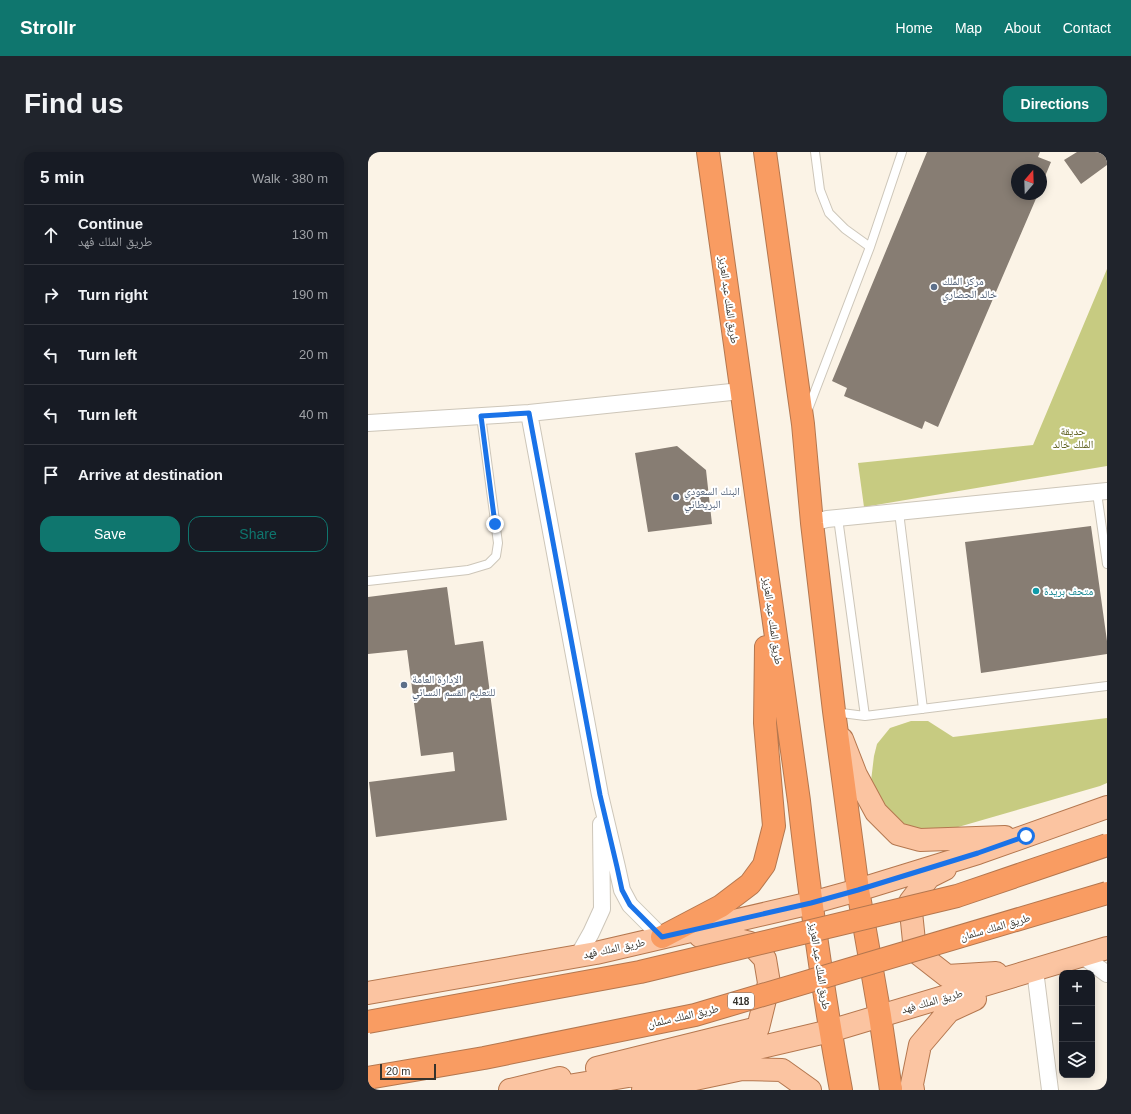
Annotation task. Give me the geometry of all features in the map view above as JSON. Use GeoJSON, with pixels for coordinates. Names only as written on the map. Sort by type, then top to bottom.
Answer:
{"type":"FeatureCollection","features":[{"type":"Feature","properties":{"kind":"highway","name":"طريق الملك عبد العزيز"},"geometry":{"type":"LineString","coordinates":[[708,152],[811,903],[830,1031],[841,1090]]}},
{"type":"Feature","properties":{"kind":"highway"},"geometry":{"type":"LineString","coordinates":[[765,152],[803,424],[812,523],[834,716],[858,890],[891,1090]]}},
{"type":"Feature","properties":{"kind":"highway"},"geometry":{"type":"LineString","coordinates":[[662,937],[721,906],[750,884],[764,865],[774,826],[765,723],[767,576]]}},
{"type":"Feature","properties":{"kind":"highway"},"geometry":{"type":"LineString","coordinates":[[368,1022],[640,972],[957,896],[1107,844]]}},
{"type":"Feature","properties":{"kind":"highway","name":"طريق الملك سلمان"},"geometry":{"type":"LineString","coordinates":[[368,1078],[484,1058],[695,1015],[1107,893]]}},
{"type":"Feature","properties":{"kind":"main road"},"geometry":{"type":"LineString","coordinates":[[834,716],[856,775],[876,812],[898,834],[920,840],[1026,836]]}},
{"type":"Feature","properties":{"kind":"main road","name":"طريق الملك فهد"},"geometry":{"type":"LineString","coordinates":[[368,993],[596,953],[811,903],[978,853],[1107,807]]}},
{"type":"Feature","properties":{"kind":"main road"},"geometry":{"type":"LineString","coordinates":[[978,853],[929,877],[910,902],[916,951],[948,976],[1035,970]]}},
{"type":"Feature","properties":{"kind":"main road"},"geometry":{"type":"LineString","coordinates":[[510,1090],[758,1028],[769,983],[765,960],[750,943],[722,936],[662,937]]}},
{"type":"Feature","properties":{"kind":"main road","name":"طريق الملك فهد"},"geometry":{"type":"LineString","coordinates":[[544,1090],[664,1070],[830,1031],[1107,948]]}},
{"type":"Feature","properties":{"kind":"main road"},"geometry":{"type":"LineString","coordinates":[[913,1090],[912,1084],[920,1045],[949,1011],[1035,970]]}},
{"type":"Feature","properties":{"kind":"main road"},"geometry":{"type":"LineString","coordinates":[[643,1090],[742,1069],[782,1070],[810,1090]]}},
{"type":"Feature","properties":{"kind":"street"},"geometry":{"type":"LineString","coordinates":[[368,423],[529,413],[741,391]]}},
{"type":"Feature","properties":{"kind":"street"},"geometry":{"type":"LineString","coordinates":[[529,413],[600,795],[622,890],[630,905],[662,937]]}},
{"type":"Feature","properties":{"kind":"street"},"geometry":{"type":"LineString","coordinates":[[812,523],[827,519],[1102,492]]}},
{"type":"Feature","properties":{"kind":"street"},"geometry":{"type":"LineString","coordinates":[[578,956],[592,933],[602,909],[600,795]]}},
{"type":"Feature","properties":{"kind":"street"},"geometry":{"type":"LineString","coordinates":[[1083,956],[1107,974]]}},
{"type":"Feature","properties":{"kind":"street"},"geometry":{"type":"LineString","coordinates":[[1035,970],[1050,1090]]}},
{"type":"Feature","properties":{"kind":"lane"},"geometry":{"type":"LineString","coordinates":[[815,152],[820,190],[829,213],[845,229],[870,247]]}},
{"type":"Feature","properties":{"kind":"lane"},"geometry":{"type":"LineString","coordinates":[[803,424],[870,247],[902,152]]}},
{"type":"Feature","properties":{"kind":"lane"},"geometry":{"type":"LineString","coordinates":[[368,581],[468,570],[488,564],[496,556],[498,542],[481,416]]}},
{"type":"Feature","properties":{"kind":"lane"},"geometry":{"type":"LineString","coordinates":[[1102,492],[1107,564]]}},
{"type":"Feature","properties":{"kind":"lane"},"geometry":{"type":"LineString","coordinates":[[899,512],[923,709]]}},
{"type":"Feature","properties":{"kind":"lane"},"geometry":{"type":"LineString","coordinates":[[838,518],[865,716]]}},
{"type":"Feature","properties":{"kind":"lane"},"geometry":{"type":"LineString","coordinates":[[834,716],[865,716],[1107,686]]}},
{"type":"Feature","properties":{"kind":"green space","name":"حديقة الملك خالد"},"geometry":{"type":"Polygon","coordinates":[[[1107,269],[1107,466],[864,507],[858,463],[1033,445],[1107,269]]]}},
{"type":"Feature","properties":{"kind":"green space"},"geometry":{"type":"Polygon","coordinates":[[[1107,718],[1107,783],[1100,786],[927,836],[900,828],[872,797],[871,781],[877,744],[890,728],[911,721],[928,721],[953,737],[1107,718]]]}},
{"type":"Feature","properties":{"kind":"building","name":"مركز الملك خالد الحضاري"},"geometry":{"type":"Polygon","coordinates":[[[927,152],[1040,152],[1038,157],[1051,162],[1047,172],[1047,164],[1011,164],[1011,200],[1035,200],[938,427],[925,421],[922,429],[844,396],[847,388],[832,381],[927,152]]]}},
{"type":"Feature","properties":{"kind":"building"},"geometry":{"type":"Polygon","coordinates":[[[1077,152],[1107,152],[1107,165],[1081,184],[1064,160],[1077,152]]]}},
{"type":"Feature","properties":{"kind":"building","name":"البنك السعودي البريطاني"},"geometry":{"type":"Polygon","coordinates":[[[677,446],[706,470],[712,524],[648,532],[635,453],[677,446]]]}},
{"type":"Feature","properties":{"kind":"building","name":"متحف بريدة"},"geometry":{"type":"Polygon","coordinates":[[[1091,526],[1107,641],[1107,654],[981,673],[965,542],[1091,526]]]}},
{"type":"Feature","properties":{"kind":"building"},"geometry":{"type":"Polygon","coordinates":[[[447,587],[455,645],[483,641],[507,820],[376,837],[369,782],[455,771],[453,752],[421,756],[407,650],[368,654],[368,597],[447,587]]]}},
{"type":"Feature","properties":{"kind":"place","name":"مركز الملك خالد الحضاري"},"geometry":{"type":"Point","coordinates":[934,287]}},
{"type":"Feature","properties":{"kind":"place","name":"البنك السعودي البريطاني"},"geometry":{"type":"Point","coordinates":[676,497]}},
{"type":"Feature","properties":{"kind":"place","name":"متحف بريدة"},"geometry":{"type":"Point","coordinates":[1036,591]}},
{"type":"Feature","properties":{"kind":"place","name":"الإدارة العامة للتعليم القسم النسائي"},"geometry":{"type":"Point","coordinates":[404,685]}},
{"type":"Feature","properties":{"kind":"route"},"geometry":{"type":"LineString","coordinates":[[495,524],[481,416],[529,413],[600,795],[622,890],[630,905],[662,937],[811,903],[858,890],[978,853],[1026,836]]}}]}
